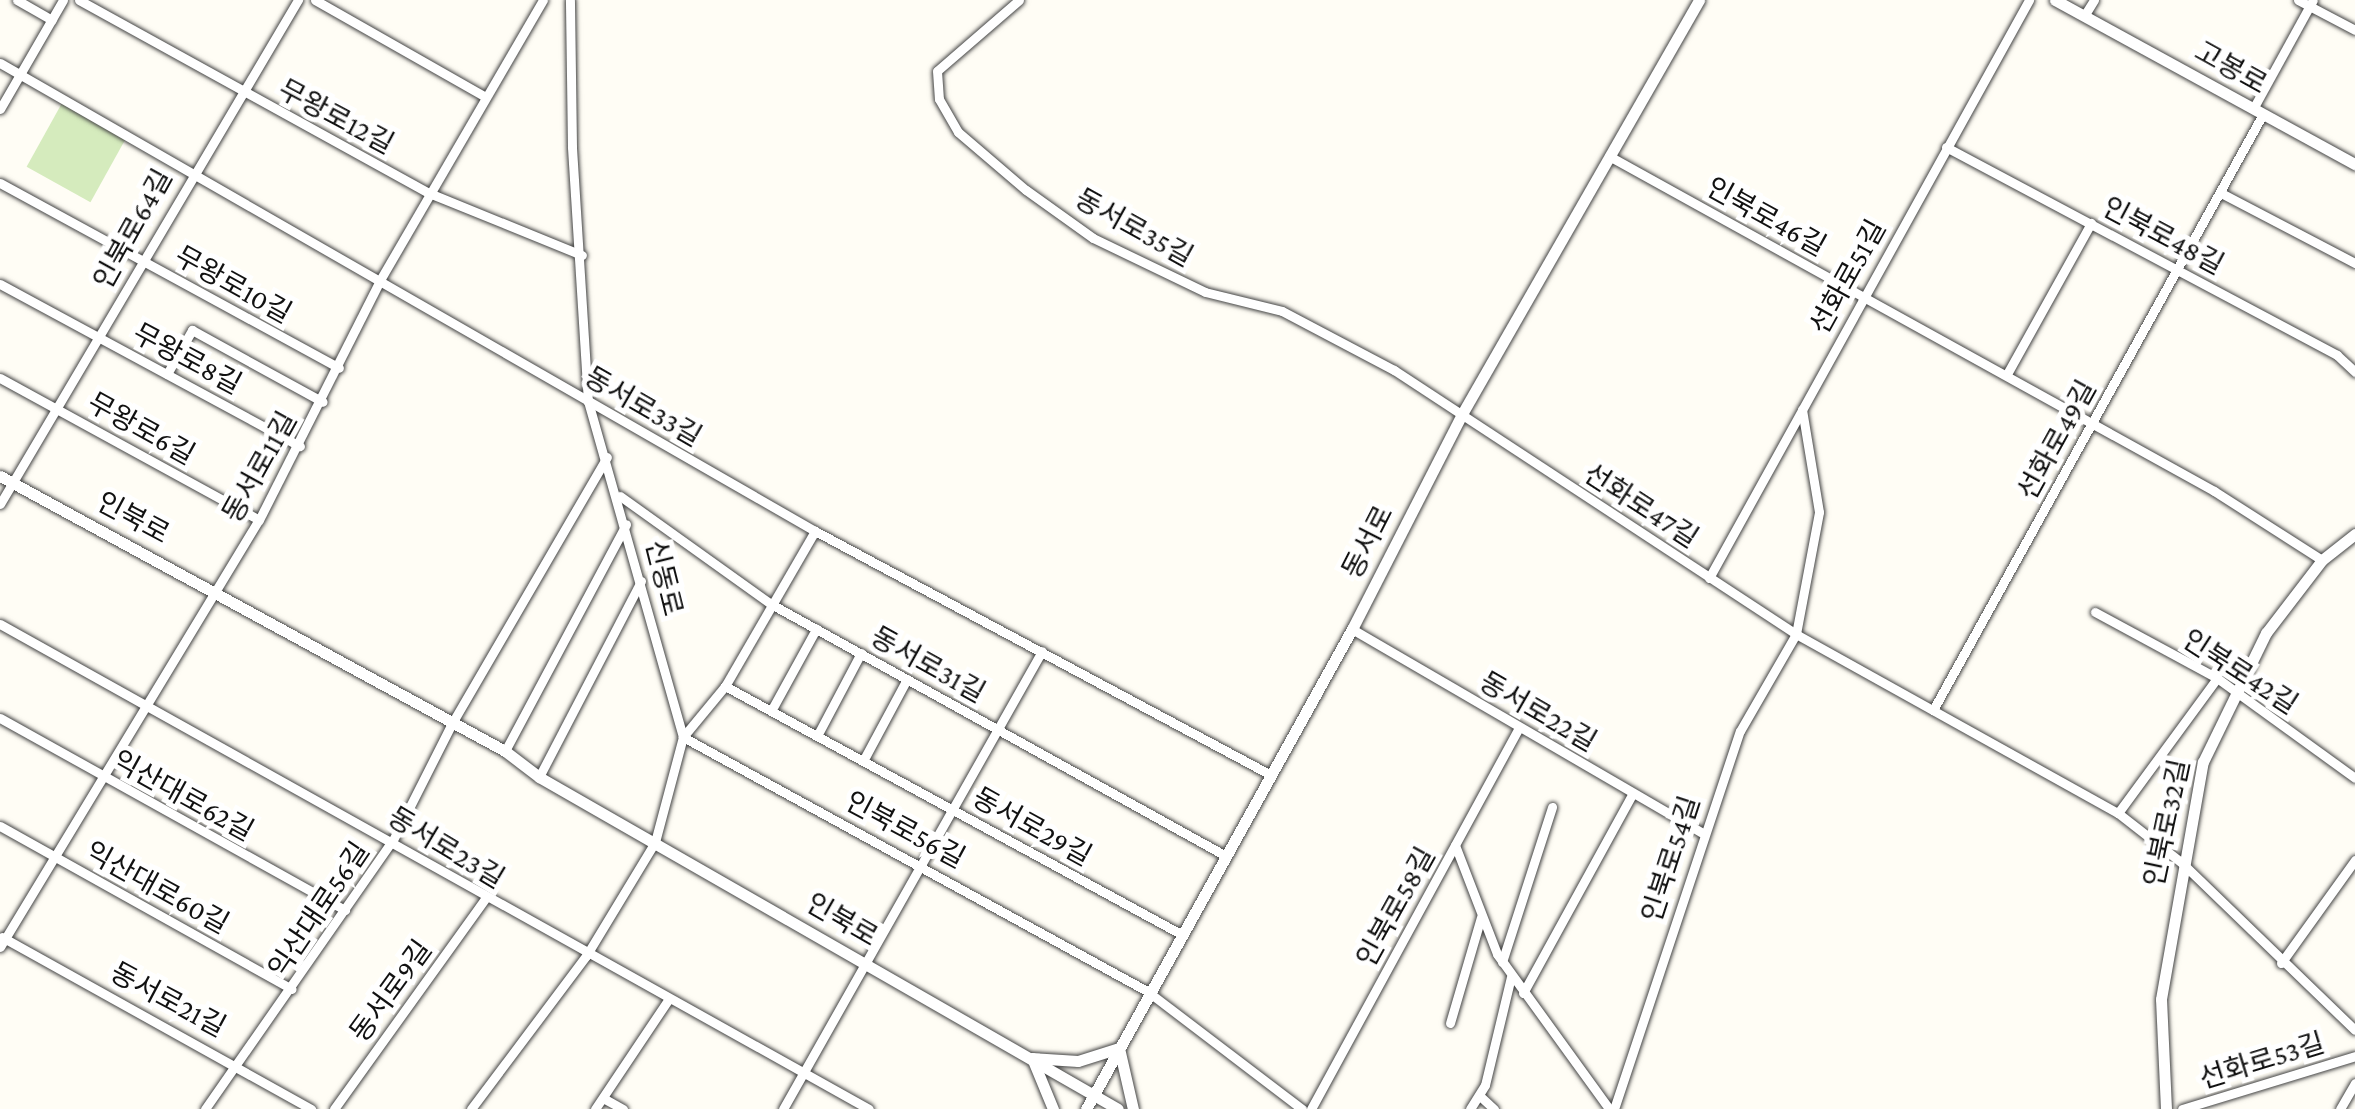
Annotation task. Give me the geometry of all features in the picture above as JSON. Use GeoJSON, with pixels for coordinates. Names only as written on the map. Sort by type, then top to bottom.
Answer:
{"type":"FeatureCollection","features":[{"type":"Feature","properties":{"kind":"street"},"geometry":{"type":"LineString","coordinates":[[17,0],[52,20]]}},
{"type":"Feature","properties":{"kind":"street"},"geometry":{"type":"LineString","coordinates":[[0,109],[64,0]]}},
{"type":"Feature","properties":{"kind":"street","name":"무왕로12길"},"geometry":{"type":"LineString","coordinates":[[78,0],[430,193],[582,255]]}},
{"type":"Feature","properties":{"kind":"street","name":"인북로64길"},"geometry":{"type":"LineString","coordinates":[[0,504],[191,172],[298,0]]}},
{"type":"Feature","properties":{"kind":"street"},"geometry":{"type":"LineString","coordinates":[[314,0],[482,95]]}},
{"type":"Feature","properties":{"kind":"street","name":"동서로11길"},"geometry":{"type":"LineString","coordinates":[[2,941],[142,704],[259,520],[323,402],[380,280],[482,95],[543,0]]}},
{"type":"Feature","properties":{"kind":"street","name":"신동로"},"geometry":{"type":"LineString","coordinates":[[472,1109],[586,956],[655,842],[683,737],[620,496],[588,402],[582,255],[572,147],[570,0]]}},
{"type":"Feature","properties":{"kind":"street","name":"동서로35길"},"geometry":{"type":"LineString","coordinates":[[1020,0],[938,67],[939,99],[958,132],[1093,238],[1205,292],[1282,311],[1394,370],[1462,414]]}},
{"type":"Feature","properties":{"kind":"street","name":"동서로"},"geometry":{"type":"LineString","coordinates":[[1086,1109],[1179,932],[1226,856],[1352,629],[1462,414],[1698,0]]}},
{"type":"Feature","properties":{"kind":"street","name":"선화로51길"},"geometry":{"type":"LineString","coordinates":[[1710,578],[2029,0]]}},
{"type":"Feature","properties":{"kind":"street","name":"고봉로"},"geometry":{"type":"LineString","coordinates":[[2055,0],[2355,164]]}},
{"type":"Feature","properties":{"kind":"street"},"geometry":{"type":"LineString","coordinates":[[2084,16],[2094,0]]}},
{"type":"Feature","properties":{"kind":"street"},"geometry":{"type":"LineString","coordinates":[[2298,0],[2311,3],[2355,30]]}},
{"type":"Feature","properties":{"kind":"street","name":"선화로49길"},"geometry":{"type":"LineString","coordinates":[[1933,710],[2221,193],[2311,3]]}},
{"type":"Feature","properties":{"kind":"street","name":"동서로33길"},"geometry":{"type":"LineString","coordinates":[[0,64],[815,532],[1271,775]]}},
{"type":"Feature","properties":{"kind":"street","name":"인북로48길"},"geometry":{"type":"LineString","coordinates":[[1946,147],[2337,355],[2355,372]]}},
{"type":"Feature","properties":{"kind":"street","name":"인북로46길"},"geometry":{"type":"LineString","coordinates":[[1609,156],[2093,422],[2322,560]]}},
{"type":"Feature","properties":{"kind":"street","name":"무왕로10길"},"geometry":{"type":"LineString","coordinates":[[0,183],[339,368]]}},
{"type":"Feature","properties":{"kind":"street"},"geometry":{"type":"LineString","coordinates":[[2221,193],[2355,263]]}},
{"type":"Feature","properties":{"kind":"street"},"geometry":{"type":"LineString","coordinates":[[2008,374],[2091,223]]}},
{"type":"Feature","properties":{"kind":"street","name":"무왕로8길"},"geometry":{"type":"LineString","coordinates":[[0,284],[300,446]]}},
{"type":"Feature","properties":{"kind":"street"},"geometry":{"type":"LineString","coordinates":[[167,374],[192,330],[323,402]]}},
{"type":"Feature","properties":{"kind":"street","name":"무왕로6길"},"geometry":{"type":"LineString","coordinates":[[0,378],[259,520]]}},
{"type":"Feature","properties":{"kind":"street"},"geometry":{"type":"LineString","coordinates":[[1796,634],[1818,512],[1802,409]]}},
{"type":"Feature","properties":{"kind":"street","name":"선화로47길"},"geometry":{"type":"LineString","coordinates":[[1462,414],[1796,634],[2118,814],[2182,864],[2355,1030]]}},
{"type":"Feature","properties":{"kind":"street"},"geometry":{"type":"LineString","coordinates":[[451,725],[608,456]]}},
{"type":"Feature","properties":{"kind":"street","name":"인북로"},"geometry":{"type":"LineString","coordinates":[[0,476],[214,588],[451,725],[504,751],[540,777],[1118,1109]]}},
{"type":"Feature","properties":{"kind":"street","name":"동서로31길"},"geometry":{"type":"LineString","coordinates":[[620,496],[772,604],[1226,856]]}},
{"type":"Feature","properties":{"kind":"street"},"geometry":{"type":"LineString","coordinates":[[504,751],[627,523]]}},
{"type":"Feature","properties":{"kind":"street"},"geometry":{"type":"LineString","coordinates":[[683,737],[724,686],[815,532]]}},
{"type":"Feature","properties":{"kind":"street","name":"인북로32길"},"geometry":{"type":"LineString","coordinates":[[2166,1109],[2161,999],[2203,762],[2266,633],[2322,560],[2355,534]]}},
{"type":"Feature","properties":{"kind":"street"},"geometry":{"type":"LineString","coordinates":[[540,777],[641,581]]}},
{"type":"Feature","properties":{"kind":"street","name":"인북로42길"},"geometry":{"type":"LineString","coordinates":[[2095,612],[2217,678],[2355,778]]}},
{"type":"Feature","properties":{"kind":"street","name":"동서로23길"},"geometry":{"type":"LineString","coordinates":[[0,624],[393,840],[586,956],[869,1109]]}},
{"type":"Feature","properties":{"kind":"street"},"geometry":{"type":"LineString","coordinates":[[771,711],[816,628]]}},
{"type":"Feature","properties":{"kind":"street","name":"동서로22길"},"geometry":{"type":"LineString","coordinates":[[1352,629],[1702,833]]}},
{"type":"Feature","properties":{"kind":"street","name":"인북로54길"},"geometry":{"type":"LineString","coordinates":[[1612,1109],[1702,833],[1740,731],[1796,634]]}},
{"type":"Feature","properties":{"kind":"street"},"geometry":{"type":"LineString","coordinates":[[784,1109],[1042,651]]}},
{"type":"Feature","properties":{"kind":"street"},"geometry":{"type":"LineString","coordinates":[[817,736],[860,653]]}},
{"type":"Feature","properties":{"kind":"street"},"geometry":{"type":"LineString","coordinates":[[2118,814],[2217,678]]}},
{"type":"Feature","properties":{"kind":"street"},"geometry":{"type":"LineString","coordinates":[[863,761],[907,679]]}},
{"type":"Feature","properties":{"kind":"street","name":"동서로29길"},"geometry":{"type":"LineString","coordinates":[[724,686],[1179,932]]}},
{"type":"Feature","properties":{"kind":"street","name":"익산대로62길"},"geometry":{"type":"LineString","coordinates":[[0,718],[345,910]]}},
{"type":"Feature","properties":{"kind":"street","name":"익산대로56길"},"geometry":{"type":"LineString","coordinates":[[206,1109],[393,840],[451,725]]}},
{"type":"Feature","properties":{"kind":"street","name":"인북로58길"},"geometry":{"type":"LineString","coordinates":[[1311,1109],[1520,727]]}},
{"type":"Feature","properties":{"kind":"street","name":"인북로56길"},"geometry":{"type":"LineString","coordinates":[[683,737],[922,863],[1147,991],[1302,1109]]}},
{"type":"Feature","properties":{"kind":"street"},"geometry":{"type":"LineString","coordinates":[[1523,993],[1633,793]]}},
{"type":"Feature","properties":{"kind":"street"},"geometry":{"type":"LineString","coordinates":[[1502,962],[1552,807]]}},
{"type":"Feature","properties":{"kind":"street","name":"익산대로60길"},"geometry":{"type":"LineString","coordinates":[[0,826],[292,989]]}},
{"type":"Feature","properties":{"kind":"street"},"geometry":{"type":"LineString","coordinates":[[1455,845],[1480,917],[1502,962],[1612,1109]]}},
{"type":"Feature","properties":{"kind":"street"},"geometry":{"type":"LineString","coordinates":[[2281,963],[2355,860]]}},
{"type":"Feature","properties":{"kind":"street","name":"동서로9길"},"geometry":{"type":"LineString","coordinates":[[334,1109],[484,898]]}},
{"type":"Feature","properties":{"kind":"street"},"geometry":{"type":"LineString","coordinates":[[1450,1024],[1480,917]]}},
{"type":"Feature","properties":{"kind":"street","name":"동서로21길"},"geometry":{"type":"LineString","coordinates":[[2,941],[238,1063],[311,1109]]}},
{"type":"Feature","properties":{"kind":"street"},"geometry":{"type":"LineString","coordinates":[[1470,1109],[1480,1097],[1511,977]]}},
{"type":"Feature","properties":{"kind":"street"},"geometry":{"type":"LineString","coordinates":[[594,1109],[668,1000]]}},
{"type":"Feature","properties":{"kind":"street"},"geometry":{"type":"LineString","coordinates":[[1032,1058],[1078,1061],[1119,1048],[1132,1109]]}},
{"type":"Feature","properties":{"kind":"street","name":"선화로53길"},"geometry":{"type":"LineString","coordinates":[[2182,1109],[2355,1056]]}},
{"type":"Feature","properties":{"kind":"street"},"geometry":{"type":"LineString","coordinates":[[1032,1058],[1045,1076],[1052,1109]]}},
{"type":"Feature","properties":{"kind":"street","name":"선화로53길"},"geometry":{"type":"LineString","coordinates":[[2340,1109],[2355,1083]]}},
{"type":"Feature","properties":{"kind":"street"},"geometry":{"type":"LineString","coordinates":[[1480,1097],[1494,1109]]}},
{"type":"Feature","properties":{"kind":"street"},"geometry":{"type":"LineString","coordinates":[[603,1098],[623,1109]]}},
{"type":"Feature","properties":{"kind":"green space"},"geometry":{"type":"Polygon","coordinates":[[[62,103],[126,138],[90,202],[27,167],[62,103]]]}}]}
